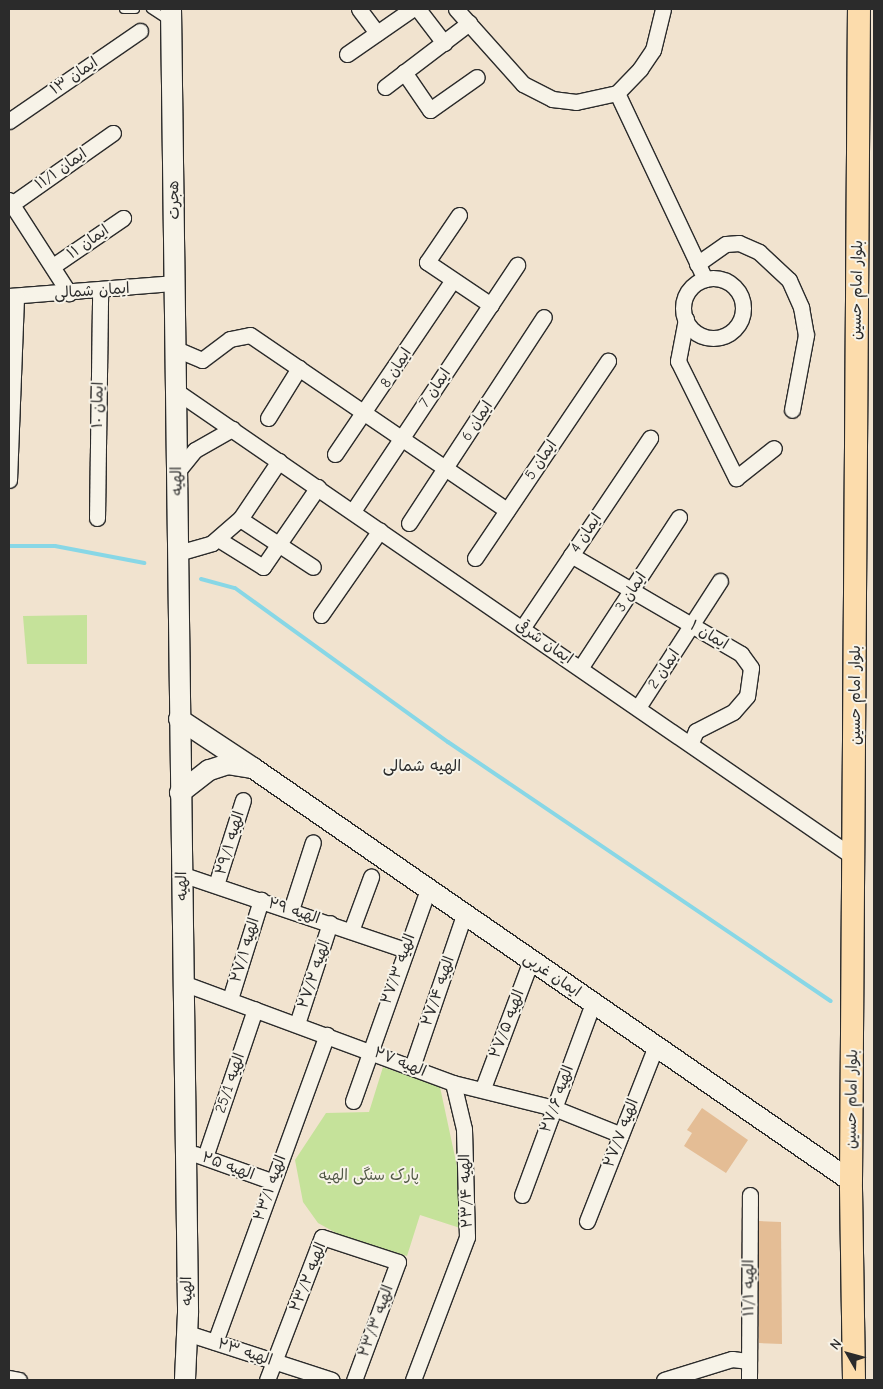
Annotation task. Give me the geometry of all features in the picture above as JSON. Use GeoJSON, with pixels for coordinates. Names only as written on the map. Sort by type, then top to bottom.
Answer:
{"type":"FeatureCollection","features":[{"type":"Feature","properties":{"kind":"main road","name":"بلوار امام حسین"},"geometry":{"type":"LineString","coordinates":[[854,1380],[851,1181],[855,858],[860,9]]}},
{"type":"Feature","properties":{"kind":"main road","name":"هجرت"},"geometry":{"type":"LineString","coordinates":[[171,16],[176,391]]}},
{"type":"Feature","properties":{"kind":"main road","name":"الهیه"},"geometry":{"type":"LineString","coordinates":[[176,391],[187,1333],[185,1380]]}},
{"type":"Feature","properties":{"kind":"main road","name":"ایمان غربی"},"geometry":{"type":"LineString","coordinates":[[179,719],[253,768],[851,1181]]}},
{"type":"Feature","properties":{"kind":"main road"},"geometry":{"type":"LineString","coordinates":[[180,793],[209,770],[228,764],[253,768]]}},
{"type":"Feature","properties":{"kind":"street"},"geometry":{"type":"LineString","coordinates":[[359,9],[377,33]]}},
{"type":"Feature","properties":{"kind":"street"},"geometry":{"type":"LineString","coordinates":[[347,54],[412,9]]}},
{"type":"Feature","properties":{"kind":"street"},"geometry":{"type":"LineString","coordinates":[[418,9],[444,42]]}},
{"type":"Feature","properties":{"kind":"street"},"geometry":{"type":"LineString","coordinates":[[456,9],[523,84],[552,99],[576,102],[617,94],[654,50],[663,9]]}},
{"type":"Feature","properties":{"kind":"street"},"geometry":{"type":"LineString","coordinates":[[385,87],[469,23]]}},
{"type":"Feature","properties":{"kind":"street","name":"ایمان ۱۳"},"geometry":{"type":"LineString","coordinates":[[9,121],[140,31]]}},
{"type":"Feature","properties":{"kind":"street"},"geometry":{"type":"LineString","coordinates":[[404,72],[430,110],[477,77]]}},
{"type":"Feature","properties":{"kind":"street"},"geometry":{"type":"LineString","coordinates":[[617,94],[704,279]]}},
{"type":"Feature","properties":{"kind":"street","name":"ایمان ۱۱/۱"},"geometry":{"type":"LineString","coordinates":[[10,204],[113,133]]}},
{"type":"Feature","properties":{"kind":"street"},"geometry":{"type":"LineString","coordinates":[[10,204],[53,266],[69,293]]}},
{"type":"Feature","properties":{"kind":"street"},"geometry":{"type":"LineString","coordinates":[[459,215],[427,262],[491,305]]}},
{"type":"Feature","properties":{"kind":"street","name":"ایمان ۱۱"},"geometry":{"type":"LineString","coordinates":[[53,266],[123,218]]}},
{"type":"Feature","properties":{"kind":"street"},"geometry":{"type":"LineString","coordinates":[[697,264],[726,244],[739,243],[759,252],[789,280],[801,307],[806,335],[792,410]]}},
{"type":"Feature","properties":{"kind":"street","name":"ایمان 7"},"geometry":{"type":"LineString","coordinates":[[353,511],[517,266]]}},
{"type":"Feature","properties":{"kind":"street"},"geometry":{"type":"LineString","coordinates":[[686,319],[698,334],[718,337],[735,328],[740,320],[742,301],[738,292],[724,280],[704,279],[689,290],[684,300],[686,319],[678,361],[736,478],[774,448]]}},
{"type":"Feature","properties":{"kind":"street","name":"ایمان 8"},"geometry":{"type":"LineString","coordinates":[[335,454],[366,412],[453,280]]}},
{"type":"Feature","properties":{"kind":"street","name":"ایمان شمالی"},"geometry":{"type":"LineString","coordinates":[[13,296],[100,292],[175,283]]}},
{"type":"Feature","properties":{"kind":"street","name":"ایمان ۱۰"},"geometry":{"type":"LineString","coordinates":[[97,518],[100,292]]}},
{"type":"Feature","properties":{"kind":"street"},"geometry":{"type":"LineString","coordinates":[[9,471],[13,296]]}},
{"type":"Feature","properties":{"kind":"street","name":"ایمان 6"},"geometry":{"type":"LineString","coordinates":[[409,523],[447,468],[544,317]]}},
{"type":"Feature","properties":{"kind":"street"},"geometry":{"type":"LineString","coordinates":[[176,349],[202,360],[230,339],[250,336],[403,437],[507,510]]}},
{"type":"Feature","properties":{"kind":"street","name":"ایمان 5"},"geometry":{"type":"LineString","coordinates":[[474,558],[608,361]]}},
{"type":"Feature","properties":{"kind":"street"},"geometry":{"type":"LineString","coordinates":[[268,418],[299,368]]}},
{"type":"Feature","properties":{"kind":"street","name":"ایمان شرقی"},"geometry":{"type":"LineString","coordinates":[[176,391],[639,706],[855,858]]}},
{"type":"Feature","properties":{"kind":"street"},"geometry":{"type":"LineString","coordinates":[[177,472],[195,450],[232,429]]}},
{"type":"Feature","properties":{"kind":"street","name":"ایمان 4"},"geometry":{"type":"LineString","coordinates":[[523,627],[650,438]]}},
{"type":"Feature","properties":{"kind":"street"},"geometry":{"type":"LineString","coordinates":[[178,553],[218,539],[240,519],[279,461]]}},
{"type":"Feature","properties":{"kind":"street"},"geometry":{"type":"LineString","coordinates":[[218,539],[263,567],[318,487]]}},
{"type":"Feature","properties":{"kind":"street","name":"ایمان 3"},"geometry":{"type":"LineString","coordinates":[[581,667],[679,517]]}},
{"type":"Feature","properties":{"kind":"street"},"geometry":{"type":"LineString","coordinates":[[240,519],[313,567]]}},
{"type":"Feature","properties":{"kind":"street"},"geometry":{"type":"LineString","coordinates":[[321,615],[380,530]]}},
{"type":"Feature","properties":{"kind":"street","name":"ایمان ۱"},"geometry":{"type":"LineString","coordinates":[[571,555],[633,589],[741,654],[752,668],[752,681],[747,696],[733,712],[696,731],[691,742]]}},
{"type":"Feature","properties":{"kind":"street","name":"ایمان 2"},"geometry":{"type":"LineString","coordinates":[[639,706],[720,581]]}},
{"type":"Feature","properties":{"kind":"street","name":"الهیه ۲۹/۱"},"geometry":{"type":"LineString","coordinates":[[216,885],[243,800]]}},
{"type":"Feature","properties":{"kind":"street"},"geometry":{"type":"LineString","coordinates":[[291,910],[314,842]]}},
{"type":"Feature","properties":{"kind":"street","name":"الهیه ۲۹"},"geometry":{"type":"LineString","coordinates":[[181,874],[406,950]]}},
{"type":"Feature","properties":{"kind":"street"},"geometry":{"type":"LineString","coordinates":[[351,930],[371,877]]}},
{"type":"Feature","properties":{"kind":"street","name":"الهیه ۲۷/۳"},"geometry":{"type":"LineString","coordinates":[[353,1101],[368,1049],[428,889]]}},
{"type":"Feature","properties":{"kind":"street","name":"الهیه ۲۷/۱"},"geometry":{"type":"LineString","coordinates":[[230,999],[261,900]]}},
{"type":"Feature","properties":{"kind":"street","name":"الهیه ۲۷/۴"},"geometry":{"type":"LineString","coordinates":[[412,1067],[464,914]]}},
{"type":"Feature","properties":{"kind":"street","name":"الهیه ۲۷/۲"},"geometry":{"type":"LineString","coordinates":[[297,1024],[330,923]]}},
{"type":"Feature","properties":{"kind":"street","name":"الهیه ۲۷/۵"},"geometry":{"type":"LineString","coordinates":[[483,1088],[531,960]]}},
{"type":"Feature","properties":{"kind":"street","name":"الهیه ۲۷"},"geometry":{"type":"LineString","coordinates":[[183,983],[368,1049],[453,1083],[483,1088],[554,1108],[619,1134]]}},
{"type":"Feature","properties":{"kind":"street","name":"الهیه ۲۷/۶"},"geometry":{"type":"LineString","coordinates":[[522,1195],[593,1003]]}},
{"type":"Feature","properties":{"kind":"street","name":"الهیه 25/1"},"geometry":{"type":"LineString","coordinates":[[205,1157],[255,1009]]}},
{"type":"Feature","properties":{"kind":"street","name":"الهیه ۲۳/۱"},"geometry":{"type":"LineString","coordinates":[[216,1342],[271,1181],[327,1035]]}},
{"type":"Feature","properties":{"kind":"street","name":"الهیه ۲۷/۷"},"geometry":{"type":"LineString","coordinates":[[587,1221],[619,1134],[656,1046]]}},
{"type":"Feature","properties":{"kind":"street","name":"الهیه ۲۳/۴"},"geometry":{"type":"LineString","coordinates":[[413,1380],[467,1237],[464,1129],[453,1083]]}},
{"type":"Feature","properties":{"kind":"street","name":"الهیه ۲۵"},"geometry":{"type":"LineString","coordinates":[[185,1150],[271,1181]]}},
{"type":"Feature","properties":{"kind":"street","name":"الهیه ۱۱/۱"},"geometry":{"type":"LineString","coordinates":[[749,1380],[750,1196]]}},
{"type":"Feature","properties":{"kind":"street","name":"الهیه ۲۳/۲"},"geometry":{"type":"LineString","coordinates":[[274,1362],[322,1237],[398,1262]]}},
{"type":"Feature","properties":{"kind":"street","name":"الهیه ۲۳/۳"},"geometry":{"type":"LineString","coordinates":[[354,1380],[398,1262]]}},
{"type":"Feature","properties":{"kind":"street","name":"الهیه ۲۳"},"geometry":{"type":"LineString","coordinates":[[187,1333],[332,1380]]}},
{"type":"Feature","properties":{"kind":"street"},"geometry":{"type":"LineString","coordinates":[[664,1380],[732,1359],[749,1361]]}},
{"type":"Feature","properties":{"kind":"street"},"geometry":{"type":"LineString","coordinates":[[268,1380],[274,1362]]}},
{"type":"Feature","properties":{"kind":"street"},"geometry":{"type":"LineString","coordinates":[[9,1378],[19,1380]]}},
{"type":"Feature","properties":{"kind":"lane"},"geometry":{"type":"LineString","coordinates":[[124,9],[135,9]]}},
{"type":"Feature","properties":{"kind":"lane"},"geometry":{"type":"LineString","coordinates":[[151,9],[171,16]]}},
{"type":"Feature","properties":{"kind":"green space"},"geometry":{"type":"Polygon","coordinates":[[[87,615],[87,664],[27,664],[23,616],[87,615]]]}},
{"type":"Feature","properties":{"kind":"green space","name":"پارک سنگی الهیه"},"geometry":{"type":"Polygon","coordinates":[[[383,1067],[440,1087],[461,1185],[460,1228],[420,1215],[407,1256],[338,1234],[318,1223],[303,1202],[295,1160],[326,1113],[369,1112],[383,1067]]]}},
{"type":"Feature","properties":{"kind":"building"},"geometry":{"type":"Polygon","coordinates":[[[702,1108],[748,1140],[726,1173],[684,1146],[692,1133],[687,1130],[702,1108]]]}},
{"type":"Feature","properties":{"kind":"building"},"geometry":{"type":"Polygon","coordinates":[[[759,1221],[781,1222],[782,1344],[759,1343],[759,1221]]]}},
{"type":"Feature","properties":{"kind":"waterway"},"geometry":{"type":"LineString","coordinates":[[9,546],[55,546],[144,563]]}},
{"type":"Feature","properties":{"kind":"waterway"},"geometry":{"type":"LineString","coordinates":[[201,579],[235,588],[448,742],[830,1001]]}},
{"type":"Feature","properties":{"kind":"district","name":"الهیه شمالی"},"geometry":{"type":"Point","coordinates":[422,766]}}]}
